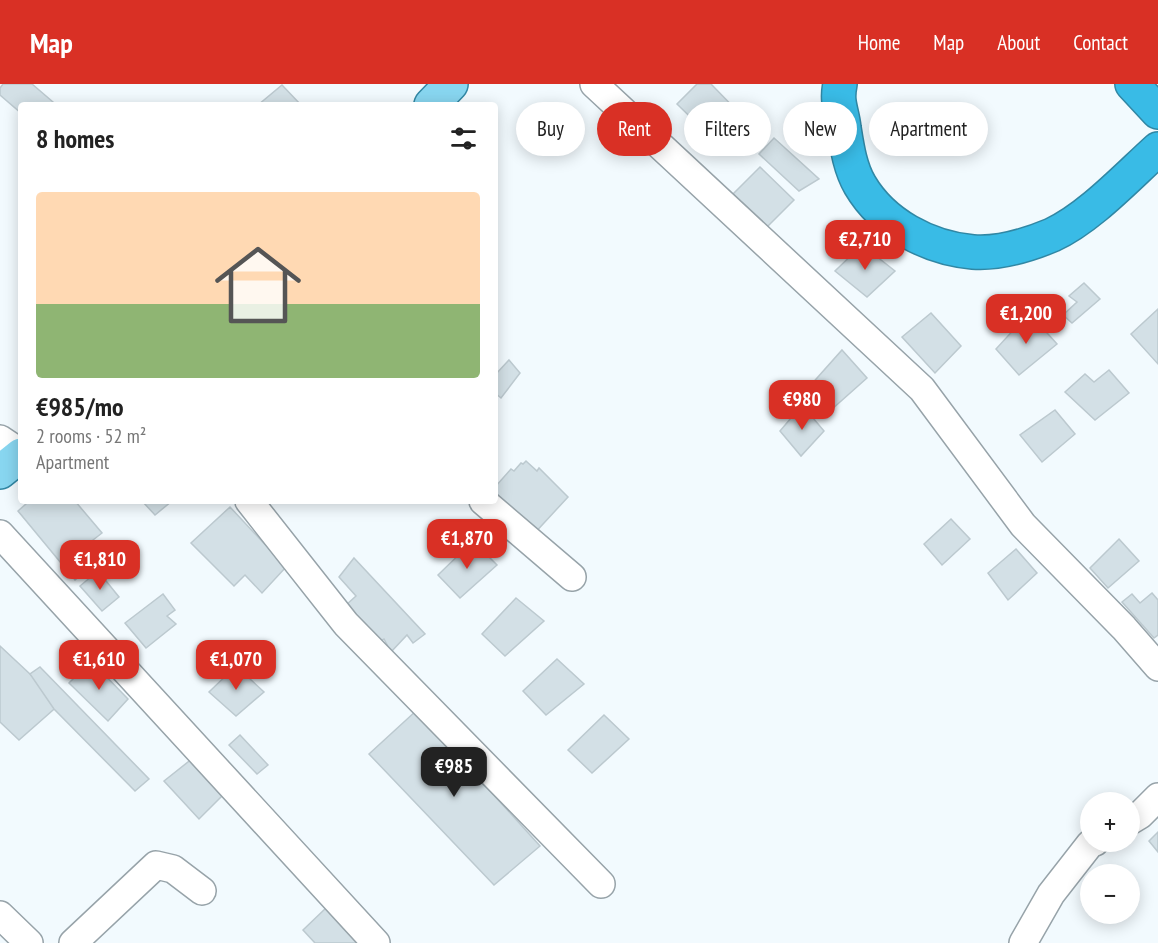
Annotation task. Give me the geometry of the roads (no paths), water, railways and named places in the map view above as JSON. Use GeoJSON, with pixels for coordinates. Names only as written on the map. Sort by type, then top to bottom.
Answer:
{"type":"FeatureCollection","features":[{"type":"Feature","properties":{"kind":"highway"},"geometry":{"type":"LineString","coordinates":[[838,102],[840,84]]}},
{"type":"Feature","properties":{"kind":"highway"},"geometry":{"type":"LineString","coordinates":[[853,102],[859,84]]}},
{"type":"Feature","properties":{"kind":"highway"},"geometry":{"type":"LineString","coordinates":[[1132,84],[1158,112]]}},
{"type":"Feature","properties":{"kind":"highway"},"geometry":{"type":"LineString","coordinates":[[848,156],[860,184],[884,215],[908,231],[940,246],[974,252],[1005,250],[1054,234],[1081,218],[1158,149]]}},
{"type":"Feature","properties":{"kind":"main road"},"geometry":{"type":"LineString","coordinates":[[434,102],[450,84]]}},
{"type":"Feature","properties":{"kind":"main road"},"geometry":{"type":"LineString","coordinates":[[0,472],[18,457]]}},
{"type":"Feature","properties":{"kind":"street"},"geometry":{"type":"LineString","coordinates":[[594,84],[922,389],[1023,525],[1124,628],[1158,667]]}},
{"type":"Feature","properties":{"kind":"street"},"geometry":{"type":"LineString","coordinates":[[0,439],[18,452]]}},
{"type":"Feature","properties":{"kind":"street"},"geometry":{"type":"LineString","coordinates":[[251,504],[346,624],[601,884]]}},
{"type":"Feature","properties":{"kind":"street"},"geometry":{"type":"LineString","coordinates":[[487,504],[572,577]]}},
{"type":"Feature","properties":{"kind":"street"},"geometry":{"type":"LineString","coordinates":[[0,534],[376,943]]}},
{"type":"Feature","properties":{"kind":"street"},"geometry":{"type":"LineString","coordinates":[[1140,815],[1158,797]]}},
{"type":"Feature","properties":{"kind":"street"},"geometry":{"type":"LineString","coordinates":[[1023,943],[1051,894],[1084,852]]}},
{"type":"Feature","properties":{"kind":"street"},"geometry":{"type":"LineString","coordinates":[[73,943],[156,865],[173,869],[202,891]]}},
{"type":"Feature","properties":{"kind":"street"},"geometry":{"type":"LineString","coordinates":[[0,915],[29,943]]}}]}
